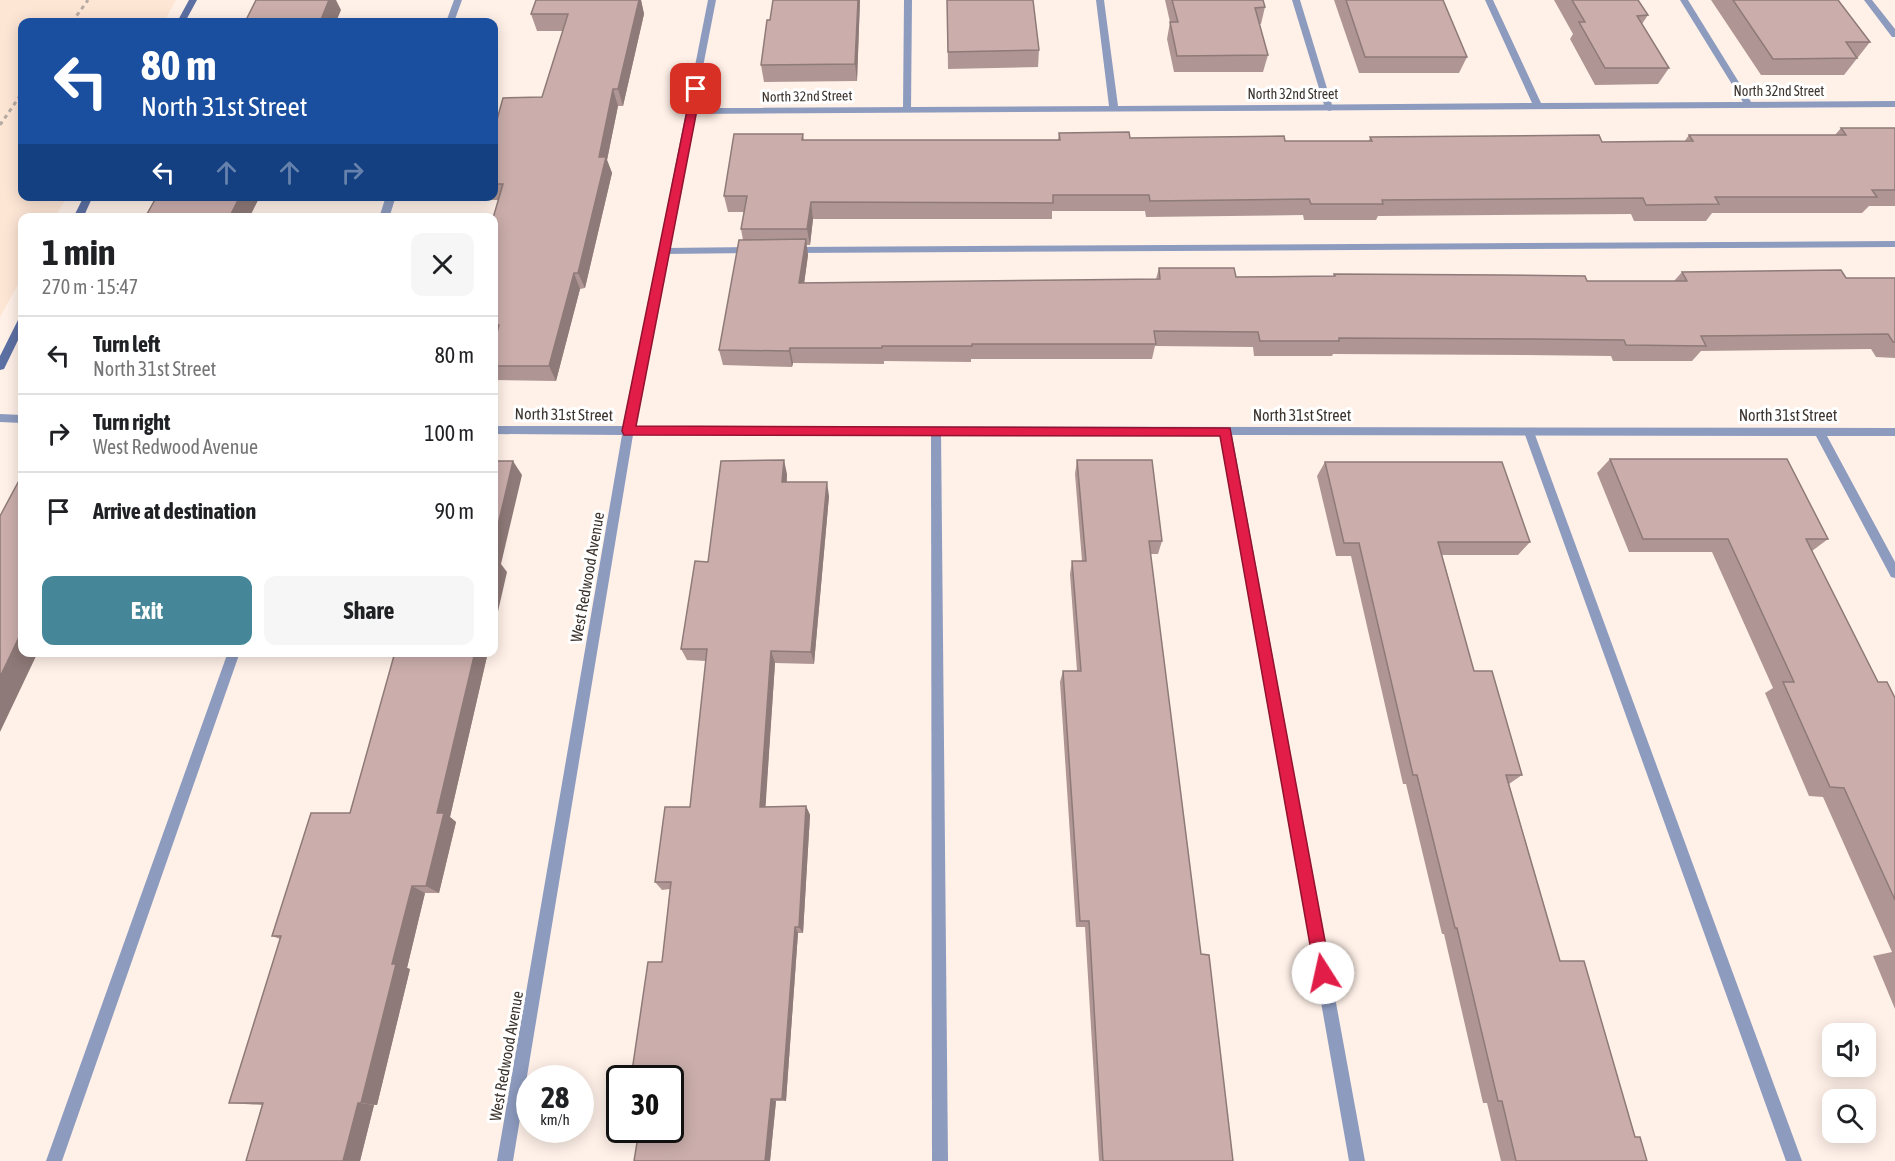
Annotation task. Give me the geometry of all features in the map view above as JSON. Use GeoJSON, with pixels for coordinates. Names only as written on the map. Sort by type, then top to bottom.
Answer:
{"type":"FeatureCollection","features":[{"type":"Feature","properties":{"kind":"street"},"geometry":{"type":"LineString","coordinates":[[183,18],[193,0]]}},
{"type":"Feature","properties":{"kind":"street"},"geometry":{"type":"LineString","coordinates":[[451,18],[458,0]]}},
{"type":"Feature","properties":{"kind":"street","name":"West Redwood Avenue"},"geometry":{"type":"LineString","coordinates":[[505,1161],[628,431],[712,0]]}},
{"type":"Feature","properties":{"kind":"street"},"geometry":{"type":"LineString","coordinates":[[907,109],[908,0]]}},
{"type":"Feature","properties":{"kind":"street"},"geometry":{"type":"LineString","coordinates":[[1100,0],[1114,107]]}},
{"type":"Feature","properties":{"kind":"street"},"geometry":{"type":"LineString","coordinates":[[1296,0],[1329,108]]}},
{"type":"Feature","properties":{"kind":"street"},"geometry":{"type":"LineString","coordinates":[[1489,0],[1537,105]]}},
{"type":"Feature","properties":{"kind":"street"},"geometry":{"type":"LineString","coordinates":[[1684,0],[1749,105]]}},
{"type":"Feature","properties":{"kind":"street"},"geometry":{"type":"LineString","coordinates":[[1868,0],[1895,35]]}},
{"type":"Feature","properties":{"kind":"street","name":"North 32nd Street"},"geometry":{"type":"LineString","coordinates":[[692,111],[1895,104]]}},
{"type":"Feature","properties":{"kind":"street"},"geometry":{"type":"LineString","coordinates":[[784,250],[1895,244]]}},
{"type":"Feature","properties":{"kind":"street"},"geometry":{"type":"LineString","coordinates":[[664,251],[760,250]]}},
{"type":"Feature","properties":{"kind":"street"},"geometry":{"type":"LineString","coordinates":[[0,366],[18,331]]}},
{"type":"Feature","properties":{"kind":"street"},"geometry":{"type":"LineString","coordinates":[[0,418],[18,419]]}},
{"type":"Feature","properties":{"kind":"street","name":"North 31st Street"},"geometry":{"type":"LineString","coordinates":[[498,430],[1895,432]]}},
{"type":"Feature","properties":{"kind":"street"},"geometry":{"type":"LineString","coordinates":[[936,431],[940,1161]]}},
{"type":"Feature","properties":{"kind":"street"},"geometry":{"type":"LineString","coordinates":[[1226,431],[1357,1161]]}},
{"type":"Feature","properties":{"kind":"street"},"geometry":{"type":"LineString","coordinates":[[1529,432],[1794,1161]]}},
{"type":"Feature","properties":{"kind":"street"},"geometry":{"type":"LineString","coordinates":[[1819,432],[1895,573]]}},
{"type":"Feature","properties":{"kind":"street"},"geometry":{"type":"LineString","coordinates":[[54,1161],[232,657]]}},
{"type":"Feature","properties":{"kind":"path"},"geometry":{"type":"LineString","coordinates":[[75,18],[88,0]]}},
{"type":"Feature","properties":{"kind":"path"},"geometry":{"type":"LineString","coordinates":[[0,125],[18,99]]}},
{"type":"Feature","properties":{"kind":"shaded area"},"geometry":{"type":"Polygon","coordinates":[[[0,0],[176,0],[166,18],[18,18],[18,201],[65,201],[57,213],[18,213],[18,284],[0,317],[0,0]]]}},
{"type":"Feature","properties":{"kind":"building"},"geometry":{"type":"Polygon","coordinates":[[[256,0],[329,0],[322,18],[247,18],[256,0]]]}},
{"type":"Feature","properties":{"kind":"building"},"geometry":{"type":"Polygon","coordinates":[[[536,0],[639,0],[618,89],[613,89],[599,157],[606,157],[578,273],[574,273],[549,366],[498,366],[498,213],[494,213],[503,184],[498,184],[498,116],[503,98],[542,97],[568,14],[531,14],[536,0]]]}},
{"type":"Feature","properties":{"kind":"building"},"geometry":{"type":"Polygon","coordinates":[[[773,0],[858,0],[855,64],[761,65],[767,20],[770,20],[773,0]]]}},
{"type":"Feature","properties":{"kind":"building"},"geometry":{"type":"Polygon","coordinates":[[[947,0],[1033,0],[1039,50],[948,52],[947,0]]]}},
{"type":"Feature","properties":{"kind":"building"},"geometry":{"type":"Polygon","coordinates":[[[1172,0],[1263,0],[1265,7],[1255,8],[1268,55],[1177,56],[1170,22],[1178,22],[1172,0]]]}},
{"type":"Feature","properties":{"kind":"building"},"geometry":{"type":"Polygon","coordinates":[[[1346,0],[1443,0],[1467,57],[1365,57],[1346,0]]]}},
{"type":"Feature","properties":{"kind":"building"},"geometry":{"type":"Polygon","coordinates":[[[1572,0],[1638,0],[1648,15],[1637,16],[1669,68],[1605,68],[1579,22],[1585,22],[1572,0]]]}},
{"type":"Feature","properties":{"kind":"building"},"geometry":{"type":"Polygon","coordinates":[[[1733,0],[1838,0],[1870,42],[1846,42],[1857,58],[1773,59],[1733,0]]]}},
{"type":"Feature","properties":{"kind":"building"},"geometry":{"type":"Polygon","coordinates":[[[1841,128],[1895,128],[1895,190],[1872,190],[1877,197],[1715,197],[1719,204],[1646,205],[1643,198],[1382,200],[1383,204],[1311,204],[1309,199],[1150,201],[1149,195],[1053,195],[1053,203],[811,202],[807,229],[741,229],[747,196],[724,196],[734,134],[803,134],[802,140],[1060,140],[1059,133],[1129,132],[1130,138],[1284,136],[1285,141],[1372,141],[1370,137],[1599,135],[1602,142],[1693,141],[1689,135],[1846,135],[1841,128]]]}},
{"type":"Feature","properties":{"kind":"building"},"geometry":{"type":"Polygon","coordinates":[[[154,201],[238,201],[232,213],[148,213],[154,201]]]}},
{"type":"Feature","properties":{"kind":"building"},"geometry":{"type":"Polygon","coordinates":[[[806,239],[799,283],[1160,279],[1159,268],[1234,268],[1236,277],[1335,276],[1334,274],[1501,275],[1585,276],[1587,281],[1687,281],[1682,272],[1841,270],[1846,278],[1895,278],[1895,342],[1888,334],[1701,336],[1706,346],[1626,345],[1624,340],[1339,338],[1339,341],[1260,341],[1258,332],[1154,331],[1156,344],[972,344],[972,346],[882,346],[882,348],[790,348],[789,351],[719,350],[739,240],[806,239]]]}},
{"type":"Feature","properties":{"kind":"building"},"geometry":{"type":"Polygon","coordinates":[[[1610,459],[1787,459],[1828,539],[1806,539],[1878,682],[1887,682],[1895,698],[1895,900],[1844,788],[1830,787],[1783,682],[1794,682],[1728,539],[1643,539],[1610,459]]]}},
{"type":"Feature","properties":{"kind":"building"},"geometry":{"type":"Polygon","coordinates":[[[784,460],[782,482],[827,482],[811,652],[771,651],[760,807],[806,806],[799,927],[795,927],[782,1099],[771,1099],[765,1161],[634,1161],[637,1143],[684,1143],[684,1065],[633,1065],[648,962],[662,962],[671,882],[655,882],[665,807],[690,807],[707,649],[681,649],[695,561],[708,562],[721,461],[784,460]]]}},
{"type":"Feature","properties":{"kind":"building"},"geometry":{"type":"Polygon","coordinates":[[[1077,460],[1152,460],[1162,541],[1149,541],[1201,954],[1209,955],[1233,1161],[1103,1161],[1089,921],[1080,921],[1063,671],[1081,671],[1072,561],[1086,561],[1077,460]]]}},
{"type":"Feature","properties":{"kind":"building"},"geometry":{"type":"Polygon","coordinates":[[[498,461],[513,461],[498,525],[498,461]]]}},
{"type":"Feature","properties":{"kind":"building"},"geometry":{"type":"Polygon","coordinates":[[[1325,462],[1502,462],[1530,542],[1438,542],[1474,671],[1492,671],[1522,775],[1506,775],[1560,961],[1584,961],[1635,1137],[1640,1137],[1647,1161],[1516,1161],[1502,1101],[1498,1101],[1457,928],[1455,928],[1417,775],[1413,775],[1359,543],[1344,543],[1325,462]]]}},
{"type":"Feature","properties":{"kind":"building"},"geometry":{"type":"Polygon","coordinates":[[[18,482],[18,639],[0,677],[0,516],[18,482]]]}},
{"type":"Feature","properties":{"kind":"building"},"geometry":{"type":"Polygon","coordinates":[[[394,657],[474,657],[437,813],[444,813],[426,886],[412,886],[392,964],[396,964],[361,1103],[358,1103],[343,1161],[246,1161],[263,1103],[229,1103],[281,936],[272,936],[311,813],[350,813],[394,657]]]}},
{"type":"Feature","properties":{"kind":"route"},"geometry":{"type":"LineString","coordinates":[[696,89],[628,431],[1226,431],[1323,973]]}}]}
